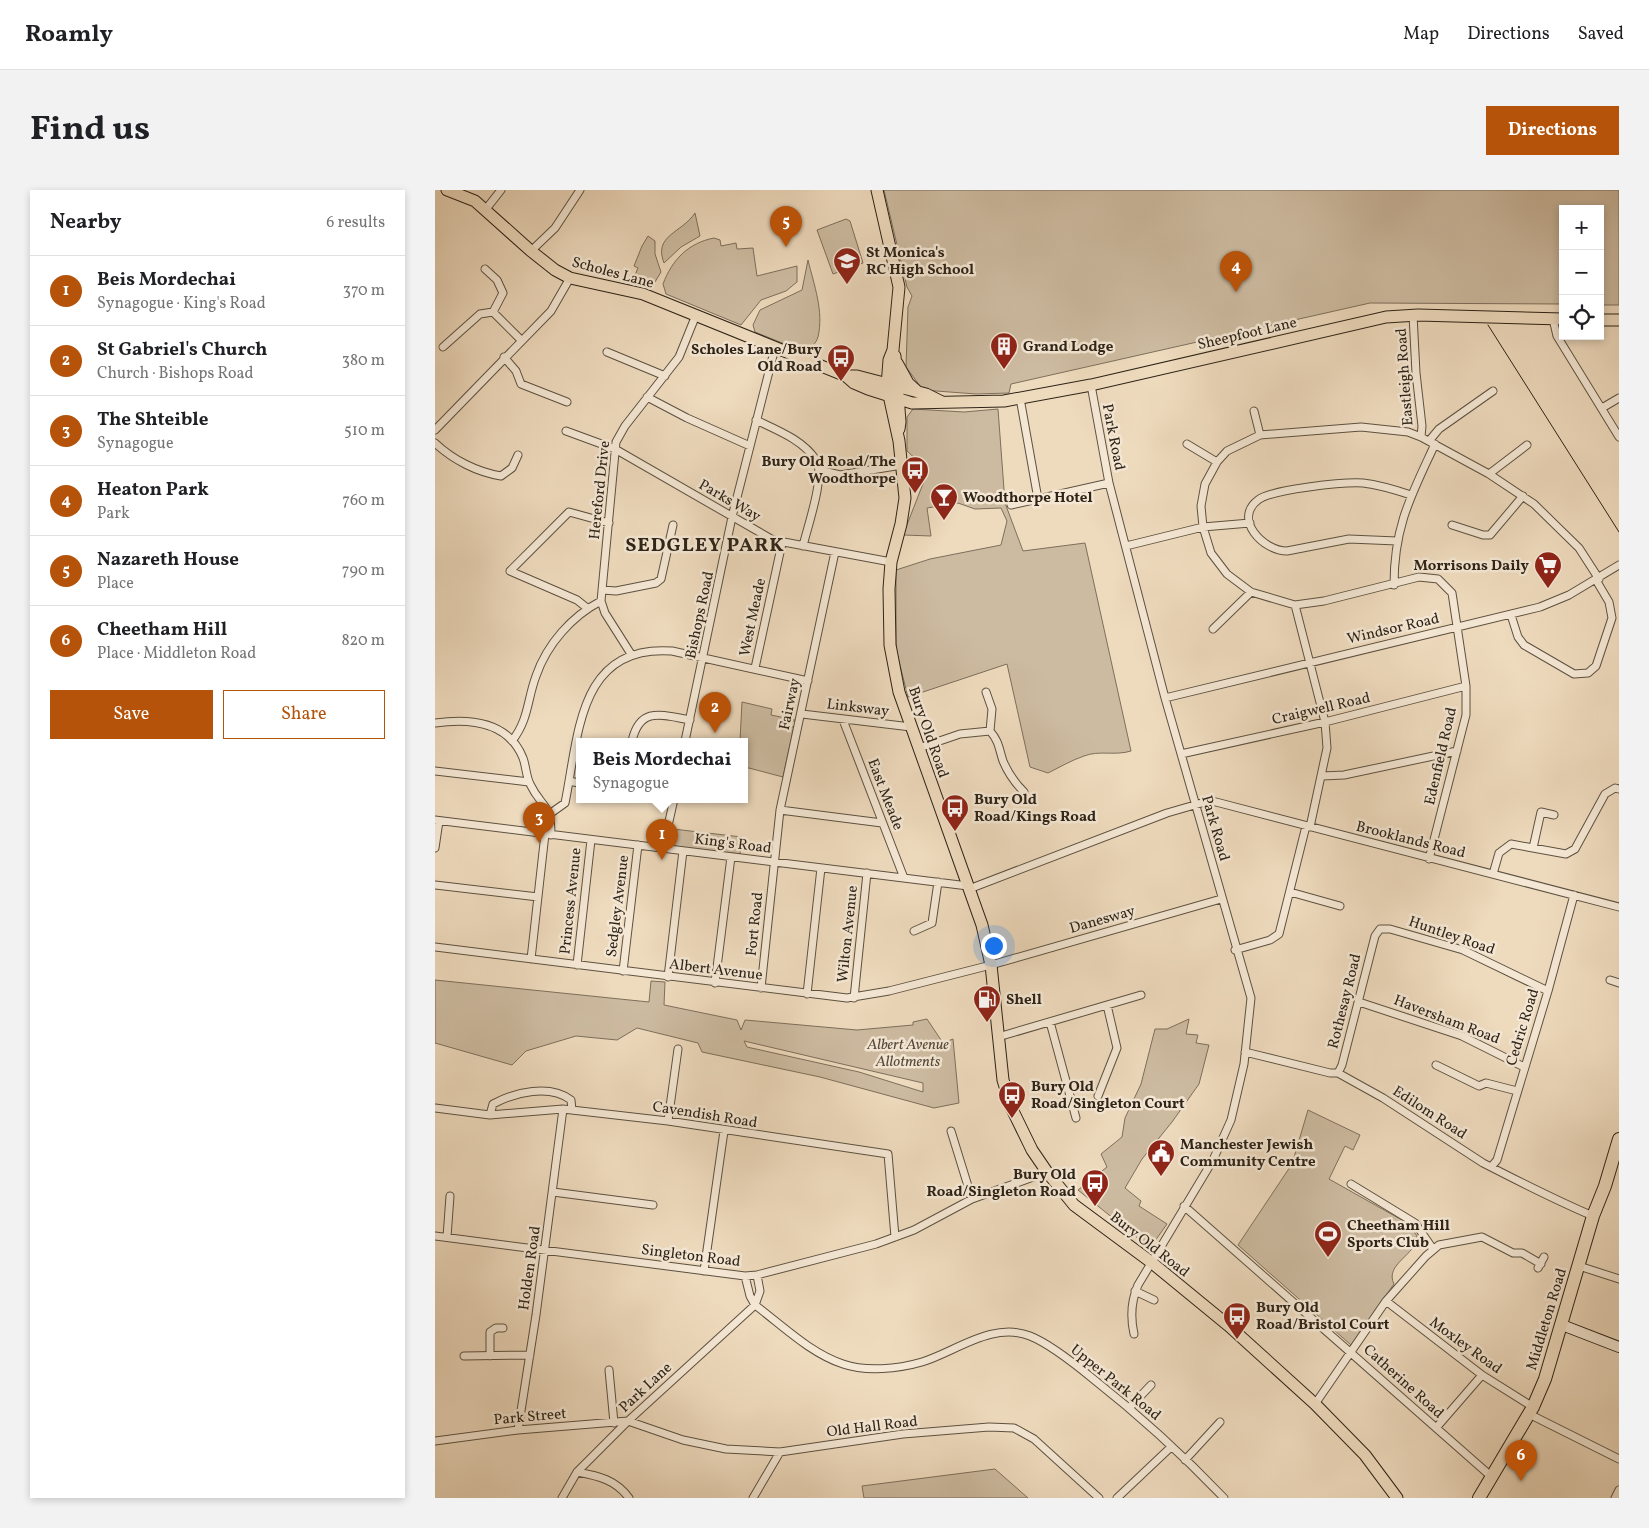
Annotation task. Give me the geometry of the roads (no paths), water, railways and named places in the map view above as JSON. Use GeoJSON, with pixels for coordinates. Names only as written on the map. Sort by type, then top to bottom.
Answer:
{"type":"FeatureCollection","features":[{"type":"Feature","properties":{"kind":"highway","name":"Middleton Road"},"geometry":{"type":"LineString","coordinates":[[1479,1498],[1493,1478],[1531,1411],[1545,1379],[1593,1216],[1605,1186],[1619,1139]]}},
{"type":"Feature","properties":{"kind":"main road","name":"Scholes Lane"},"geometry":{"type":"LineString","coordinates":[[447,190],[475,201],[531,251],[555,270],[569,278],[643,294],[775,348],[851,376],[854,383],[894,393]]}},
{"type":"Feature","properties":{"kind":"main road","name":"Bury Old Road"},"geometry":{"type":"LineString","coordinates":[[877,190],[899,287],[893,356],[894,393],[900,422],[898,434],[902,465],[904,510],[891,562],[889,589],[892,662],[899,692],[981,925],[991,965],[1003,1080],[1012,1109],[1032,1150],[1047,1172],[1074,1204],[1151,1262],[1229,1326],[1315,1404],[1365,1455],[1397,1498]]}},
{"type":"Feature","properties":{"kind":"main road","name":"Sheepfoot Lane"},"geometry":{"type":"LineString","coordinates":[[894,393],[918,392],[935,402],[980,403],[1020,398],[1091,385],[1386,317],[1413,315],[1558,319]]}},
{"type":"Feature","properties":{"kind":"main road"},"geometry":{"type":"LineString","coordinates":[[1604,320],[1619,320]]}},
{"type":"Feature","properties":{"kind":"main road"},"geometry":{"type":"LineString","coordinates":[[851,376],[877,373],[893,356],[908,383],[918,392]]}},
{"type":"Feature","properties":{"kind":"main road"},"geometry":{"type":"LineString","coordinates":[[894,393],[935,402]]}},
{"type":"Feature","properties":{"kind":"street"},"geometry":{"type":"LineString","coordinates":[[486,210],[501,190]]}},
{"type":"Feature","properties":{"kind":"street"},"geometry":{"type":"LineString","coordinates":[[531,251],[555,228],[580,190]]}},
{"type":"Feature","properties":{"kind":"street"},"geometry":{"type":"LineString","coordinates":[[485,269],[497,280],[503,293],[493,312]]}},
{"type":"Feature","properties":{"kind":"street"},"geometry":{"type":"LineString","coordinates":[[435,430],[556,305],[569,278]]}},
{"type":"Feature","properties":{"kind":"street"},"geometry":{"type":"LineString","coordinates":[[493,312],[521,340]]}},
{"type":"Feature","properties":{"kind":"street"},"geometry":{"type":"LineString","coordinates":[[443,347],[480,314],[493,312]]}},
{"type":"Feature","properties":{"kind":"street","name":"Hereford Drive"},"geometry":{"type":"LineString","coordinates":[[601,601],[615,449],[619,434],[679,357],[696,315]]}},
{"type":"Feature","properties":{"kind":"street","name":"Eastleigh Road"},"geometry":{"type":"LineString","coordinates":[[1413,315],[1416,373],[1422,426],[1421,437]]}},
{"type":"Feature","properties":{"kind":"street"},"geometry":{"type":"LineString","coordinates":[[1558,319],[1557,336],[1619,437]]}},
{"type":"Feature","properties":{"kind":"street","name":"Bishops Road"},"geometry":{"type":"LineString","coordinates":[[686,738],[733,517],[775,348]]}},
{"type":"Feature","properties":{"kind":"street"},"geometry":{"type":"LineString","coordinates":[[607,352],[665,376]]}},
{"type":"Feature","properties":{"kind":"street"},"geometry":{"type":"LineString","coordinates":[[504,358],[516,371],[521,384],[567,402]]}},
{"type":"Feature","properties":{"kind":"street","name":"Park Road"},"geometry":{"type":"LineString","coordinates":[[1091,385],[1109,483],[1165,698],[1235,950],[1251,998],[1245,1052],[1231,1120],[1213,1160],[1135,1291]]}},
{"type":"Feature","properties":{"kind":"street"},"geometry":{"type":"LineString","coordinates":[[1493,391],[1439,428],[1432,443],[1411,495],[1397,540],[1394,554],[1394,585],[1324,601],[1295,605],[1251,592],[1227,574],[1211,553],[1203,527],[1201,506],[1205,484],[1217,462],[1227,450],[1252,436],[1361,427],[1394,430],[1421,437],[1432,443],[1489,474],[1523,496],[1558,525],[1579,548],[1609,602],[1612,618],[1596,666],[1588,673],[1574,674],[1524,645],[1517,637],[1511,615]]}},
{"type":"Feature","properties":{"kind":"street"},"geometry":{"type":"LineString","coordinates":[[647,397],[687,418],[750,446]]}},
{"type":"Feature","properties":{"kind":"street"},"geometry":{"type":"LineString","coordinates":[[1020,398],[1038,499]]}},
{"type":"Feature","properties":{"kind":"street"},"geometry":{"type":"LineString","coordinates":[[1601,408],[1619,398]]}},
{"type":"Feature","properties":{"kind":"street"},"geometry":{"type":"LineString","coordinates":[[1254,410],[1259,435]]}},
{"type":"Feature","properties":{"kind":"street"},"geometry":{"type":"LineString","coordinates":[[756,420],[792,437],[816,460],[819,470],[803,546]]}},
{"type":"Feature","properties":{"kind":"street","name":"Parks Way"},"geometry":{"type":"LineString","coordinates":[[566,430],[615,449],[765,537],[782,543],[891,562]]}},
{"type":"Feature","properties":{"kind":"street"},"geometry":{"type":"LineString","coordinates":[[435,443],[448,455],[486,473],[501,476],[512,468],[518,454]]}},
{"type":"Feature","properties":{"kind":"street"},"geometry":{"type":"LineString","coordinates":[[1187,444],[1217,462]]}},
{"type":"Feature","properties":{"kind":"street"},"geometry":{"type":"LineString","coordinates":[[1489,474],[1527,445]]}},
{"type":"Feature","properties":{"kind":"street"},"geometry":{"type":"LineString","coordinates":[[819,470],[840,475],[902,465]]}},
{"type":"Feature","properties":{"kind":"street"},"geometry":{"type":"LineString","coordinates":[[1011,505],[1109,483]]}},
{"type":"Feature","properties":{"kind":"street"},"geometry":{"type":"LineString","coordinates":[[1397,540],[1349,538],[1287,552],[1277,551],[1258,538],[1250,522],[1251,508],[1258,499],[1266,495],[1362,483],[1411,495]]}},
{"type":"Feature","properties":{"kind":"street"},"geometry":{"type":"LineString","coordinates":[[1452,525],[1483,535],[1490,534],[1523,496]]}},
{"type":"Feature","properties":{"kind":"street"},"geometry":{"type":"LineString","coordinates":[[587,608],[577,600],[510,571],[569,512],[609,523]]}},
{"type":"Feature","properties":{"kind":"street"},"geometry":{"type":"LineString","coordinates":[[1126,546],[1203,527],[1250,522]]}},
{"type":"Feature","properties":{"kind":"street"},"geometry":{"type":"LineString","coordinates":[[602,590],[616,591],[657,583],[661,579],[673,525]]}},
{"type":"Feature","properties":{"kind":"street","name":"West Meade"},"geometry":{"type":"LineString","coordinates":[[755,668],[782,543]]}},
{"type":"Feature","properties":{"kind":"street","name":"Fairway"},"geometry":{"type":"LineString","coordinates":[[775,862],[780,810],[802,714],[835,552]]}},
{"type":"Feature","properties":{"kind":"street","name":"Windsor Road"},"geometry":{"type":"LineString","coordinates":[[1165,698],[1311,661],[1511,615],[1562,598],[1597,580],[1619,565]]}},
{"type":"Feature","properties":{"kind":"street","name":"Edenfield Road"},"geometry":{"type":"LineString","coordinates":[[1394,585],[1419,578],[1438,579],[1452,593],[1459,627],[1466,686],[1467,715],[1429,859]]}},
{"type":"Feature","properties":{"kind":"street"},"geometry":{"type":"LineString","coordinates":[[1213,629],[1251,592]]}},
{"type":"Feature","properties":{"kind":"street"},"geometry":{"type":"LineString","coordinates":[[513,741],[523,727],[536,675],[549,651],[573,619],[587,608],[601,601],[605,613],[631,654]]}},
{"type":"Feature","properties":{"kind":"street"},"geometry":{"type":"LineString","coordinates":[[1235,950],[1277,936],[1281,930],[1322,776],[1327,748],[1325,722],[1311,661],[1295,605]]}},
{"type":"Feature","properties":{"kind":"street"},"geometry":{"type":"LineString","coordinates":[[578,738],[587,699],[598,680],[619,660],[631,654],[652,650],[755,668],[808,681]]}},
{"type":"Feature","properties":{"kind":"street","name":"Craigwell Road"},"geometry":{"type":"LineString","coordinates":[[1181,754],[1325,722],[1466,686]]}},
{"type":"Feature","properties":{"kind":"street"},"geometry":{"type":"LineString","coordinates":[[986,692],[992,709],[990,731]]}},
{"type":"Feature","properties":{"kind":"street"},"geometry":{"type":"LineString","coordinates":[[633,738],[637,725],[646,717],[658,714],[690,720]]}},
{"type":"Feature","properties":{"kind":"street","name":"Linksway"},"geometry":{"type":"LineString","coordinates":[[802,714],[911,727]]}},
{"type":"Feature","properties":{"kind":"street"},"geometry":{"type":"LineString","coordinates":[[435,723],[461,720],[477,722],[494,727],[505,733],[513,741],[524,760],[529,782],[551,813],[531,959]]}},
{"type":"Feature","properties":{"kind":"street","name":"East Meade"},"geometry":{"type":"LineString","coordinates":[[843,720],[903,878]]}},
{"type":"Feature","properties":{"kind":"street"},"geometry":{"type":"LineString","coordinates":[[919,748],[960,734],[977,734],[990,731]]}},
{"type":"Feature","properties":{"kind":"street"},"geometry":{"type":"LineString","coordinates":[[990,731],[997,738],[1003,762],[1011,777],[1024,792]]}},
{"type":"Feature","properties":{"kind":"street"},"geometry":{"type":"LineString","coordinates":[[551,813],[565,803],[576,745]]}},
{"type":"Feature","properties":{"kind":"street"},"geometry":{"type":"LineString","coordinates":[[1322,776],[1344,775],[1457,750]]}},
{"type":"Feature","properties":{"kind":"street"},"geometry":{"type":"LineString","coordinates":[[435,771],[529,782]]}},
{"type":"Feature","properties":{"kind":"street"},"geometry":{"type":"LineString","coordinates":[[569,781],[576,782]]}},
{"type":"Feature","properties":{"kind":"street"},"geometry":{"type":"LineString","coordinates":[[1493,874],[1499,853],[1511,844],[1566,854],[1575,849],[1605,794],[1615,788],[1619,789]]}},
{"type":"Feature","properties":{"kind":"street","name":"Brooklands Road"},"geometry":{"type":"LineString","coordinates":[[968,888],[1167,813],[1195,805],[1216,802],[1619,907]]}},
{"type":"Feature","properties":{"kind":"street"},"geometry":{"type":"LineString","coordinates":[[663,848],[673,803]]}},
{"type":"Feature","properties":{"kind":"street"},"geometry":{"type":"LineString","coordinates":[[780,810],[882,823]]}},
{"type":"Feature","properties":{"kind":"street"},"geometry":{"type":"LineString","coordinates":[[1533,848],[1541,812],[1554,815]]}},
{"type":"Feature","properties":{"kind":"street"},"geometry":{"type":"LineString","coordinates":[[435,848],[437,821]]}},
{"type":"Feature","properties":{"kind":"street","name":"King's Road"},"geometry":{"type":"LineString","coordinates":[[437,821],[938,882],[968,888]]}},
{"type":"Feature","properties":{"kind":"street","name":"Princess Avenue"},"geometry":{"type":"LineString","coordinates":[[577,965],[591,840]]}},
{"type":"Feature","properties":{"kind":"street","name":"Sedgley Avenue"},"geometry":{"type":"LineString","coordinates":[[623,971],[638,845]]}},
{"type":"Feature","properties":{"kind":"street"},"geometry":{"type":"LineString","coordinates":[[669,977],[683,851]]}},
{"type":"Feature","properties":{"kind":"street"},"geometry":{"type":"LineString","coordinates":[[715,983],[731,857]]}},
{"type":"Feature","properties":{"kind":"street","name":"Fort Road"},"geometry":{"type":"LineString","coordinates":[[761,988],[775,862]]}},
{"type":"Feature","properties":{"kind":"street"},"geometry":{"type":"LineString","coordinates":[[807,994],[821,868]]}},
{"type":"Feature","properties":{"kind":"street","name":"Wilton Avenue"},"geometry":{"type":"LineString","coordinates":[[854,998],[867,874]]}},
{"type":"Feature","properties":{"kind":"street"},"geometry":{"type":"LineString","coordinates":[[914,931],[933,923],[938,882]]}},
{"type":"Feature","properties":{"kind":"street"},"geometry":{"type":"LineString","coordinates":[[435,885],[538,897]]}},
{"type":"Feature","properties":{"kind":"street"},"geometry":{"type":"LineString","coordinates":[[1290,892],[1340,906]]}},
{"type":"Feature","properties":{"kind":"street","name":"Cedric Road"},"geometry":{"type":"LineString","coordinates":[[1492,1166],[1497,1160],[1548,990],[1574,895]]}},
{"type":"Feature","properties":{"kind":"street","name":"Danesway"},"geometry":{"type":"LineString","coordinates":[[991,965],[1221,898]]}},
{"type":"Feature","properties":{"kind":"street","name":"Huntley Road"},"geometry":{"type":"LineString","coordinates":[[1375,936],[1377,931],[1384,928],[1463,950],[1548,990]]}},
{"type":"Feature","properties":{"kind":"street","name":"Rothesay Road"},"geometry":{"type":"LineString","coordinates":[[1338,1073],[1343,1065],[1375,936]]}},
{"type":"Feature","properties":{"kind":"street","name":"Albert Avenue"},"geometry":{"type":"LineString","coordinates":[[435,946],[715,983],[854,998],[991,965]]}},
{"type":"Feature","properties":{"kind":"street"},"geometry":{"type":"LineString","coordinates":[[1610,980],[1619,983]]}},
{"type":"Feature","properties":{"kind":"street"},"geometry":{"type":"LineString","coordinates":[[998,1037],[1141,996]]}},
{"type":"Feature","properties":{"kind":"street","name":"Haversham Road"},"geometry":{"type":"LineString","coordinates":[[1359,1002],[1462,1036],[1524,1067]]}},
{"type":"Feature","properties":{"kind":"street"},"geometry":{"type":"LineString","coordinates":[[1098,1096],[1117,1048],[1107,1005]]}},
{"type":"Feature","properties":{"kind":"street"},"geometry":{"type":"LineString","coordinates":[[1050,1022],[1076,1118]]}},
{"type":"Feature","properties":{"kind":"street"},"geometry":{"type":"LineString","coordinates":[[668,1121],[678,1049]]}},
{"type":"Feature","properties":{"kind":"street","name":"Edilom Road"},"geometry":{"type":"LineString","coordinates":[[1245,1052],[1330,1073],[1338,1073],[1383,1098],[1483,1163],[1492,1166],[1521,1184],[1593,1216]]}},
{"type":"Feature","properties":{"kind":"street"},"geometry":{"type":"LineString","coordinates":[[1436,1065],[1479,1086],[1486,1083],[1517,1091]]}},
{"type":"Feature","properties":{"kind":"street"},"geometry":{"type":"LineString","coordinates":[[490,1115],[493,1104],[505,1098],[551,1090],[563,1094],[571,1100],[572,1110]]}},
{"type":"Feature","properties":{"kind":"street","name":"Cavendish Road"},"geometry":{"type":"LineString","coordinates":[[435,1108],[490,1115],[563,1109],[668,1121],[724,1131],[888,1154],[895,1237]]}},
{"type":"Feature","properties":{"kind":"street","name":"Holden Road"},"geometry":{"type":"LineString","coordinates":[[518,1430],[545,1250],[563,1109]]}},
{"type":"Feature","properties":{"kind":"street"},"geometry":{"type":"LineString","coordinates":[[704,1271],[724,1131]]}},
{"type":"Feature","properties":{"kind":"street"},"geometry":{"type":"LineString","coordinates":[[951,1131],[972,1199]]}},
{"type":"Feature","properties":{"kind":"street","name":"Singleton Road"},"geometry":{"type":"LineString","coordinates":[[435,1236],[745,1276],[757,1275],[895,1237],[914,1230],[972,1199],[1047,1172]]}},
{"type":"Feature","properties":{"kind":"street"},"geometry":{"type":"LineString","coordinates":[[1351,1184],[1415,1223],[1433,1249]]}},
{"type":"Feature","properties":{"kind":"street"},"geometry":{"type":"LineString","coordinates":[[553,1192],[653,1205]]}},
{"type":"Feature","properties":{"kind":"street"},"geometry":{"type":"LineString","coordinates":[[447,1237],[450,1196]]}},
{"type":"Feature","properties":{"kind":"street","name":"Catherine Road"},"geometry":{"type":"LineString","coordinates":[[1184,1206],[1493,1478]]}},
{"type":"Feature","properties":{"kind":"street"},"geometry":{"type":"LineString","coordinates":[[1315,1404],[1386,1301],[1433,1249],[1443,1243],[1478,1237],[1513,1253],[1522,1253],[1541,1263]]}},
{"type":"Feature","properties":{"kind":"street"},"geometry":{"type":"LineString","coordinates":[[1501,1246],[1506,1238]]}},
{"type":"Feature","properties":{"kind":"street"},"geometry":{"type":"LineString","coordinates":[[1579,1266],[1619,1279]]}},
{"type":"Feature","properties":{"kind":"street"},"geometry":{"type":"LineString","coordinates":[[755,1305],[760,1291],[757,1275]]}},
{"type":"Feature","properties":{"kind":"street"},"geometry":{"type":"LineString","coordinates":[[745,1276],[749,1296],[755,1305]]}},
{"type":"Feature","properties":{"kind":"street"},"geometry":{"type":"LineString","coordinates":[[1133,1334],[1131,1319],[1135,1291],[1154,1300]]}},
{"type":"Feature","properties":{"kind":"street","name":"Moxley Road"},"geometry":{"type":"LineString","coordinates":[[1386,1301],[1531,1411],[1619,1459]]}},
{"type":"Feature","properties":{"kind":"street","name":"Upper Park Road"},"geometry":{"type":"LineString","coordinates":[[755,1305],[820,1355],[854,1366],[880,1369],[921,1362],[975,1340],[1001,1333],[1029,1335],[1073,1362],[1129,1408],[1224,1498]]}},
{"type":"Feature","properties":{"kind":"street","name":"Park Lane"},"geometry":{"type":"LineString","coordinates":[[562,1498],[577,1472],[628,1421],[744,1318],[755,1305]]}},
{"type":"Feature","properties":{"kind":"street"},"geometry":{"type":"LineString","coordinates":[[1562,1324],[1619,1348]]}},
{"type":"Feature","properties":{"kind":"street"},"geometry":{"type":"LineString","coordinates":[[490,1356],[490,1332],[496,1328],[503,1328]]}},
{"type":"Feature","properties":{"kind":"street"},"geometry":{"type":"LineString","coordinates":[[464,1356],[530,1355]]}},
{"type":"Feature","properties":{"kind":"street"},"geometry":{"type":"LineString","coordinates":[[609,1370],[615,1422]]}},
{"type":"Feature","properties":{"kind":"street"},"geometry":{"type":"LineString","coordinates":[[1436,1428],[1482,1375]]}},
{"type":"Feature","properties":{"kind":"street"},"geometry":{"type":"LineString","coordinates":[[1129,1408],[1151,1386]]}},
{"type":"Feature","properties":{"kind":"street","name":"Park Street"},"geometry":{"type":"LineString","coordinates":[[435,1441],[518,1430],[628,1421]]}},
{"type":"Feature","properties":{"kind":"street","name":"Old Hall Road"},"geometry":{"type":"LineString","coordinates":[[628,1421],[683,1440],[726,1449],[780,1452],[903,1434],[989,1427],[1014,1428],[1034,1439],[1099,1498]]}},
{"type":"Feature","properties":{"kind":"street"},"geometry":{"type":"LineString","coordinates":[[1185,1460],[1220,1422]]}},
{"type":"Feature","properties":{"kind":"street"},"geometry":{"type":"LineString","coordinates":[[1117,1498],[1171,1447]]}},
{"type":"Feature","properties":{"kind":"street"},"geometry":{"type":"LineString","coordinates":[[753,1498],[780,1452]]}},
{"type":"Feature","properties":{"kind":"street"},"geometry":{"type":"LineString","coordinates":[[577,1472],[609,1480],[623,1489],[629,1498]]}},
{"type":"Feature","properties":{"kind":"street"},"geometry":{"type":"LineString","coordinates":[[1615,1498],[1619,1490]]}},
{"type":"Feature","properties":{"kind":"tram line"},"geometry":{"type":"LineString","coordinates":[[1488,325],[1619,532]]}},
{"type":"Feature","properties":{"kind":"place","name":"Nazareth House"},"geometry":{"type":"Point","coordinates":[786,247]}},
{"type":"Feature","properties":{"kind":"place","name":"St Monica's RC High School"},"geometry":{"type":"Point","coordinates":[847,285]}},
{"type":"Feature","properties":{"kind":"place","name":"Heaton Park"},"geometry":{"type":"Point","coordinates":[1236,292]}},
{"type":"Feature","properties":{"kind":"place","name":"Grand Lodge"},"geometry":{"type":"Point","coordinates":[1004,370]}},
{"type":"Feature","properties":{"kind":"place","name":"Scholes Lane/Bury Old Road"},"geometry":{"type":"Point","coordinates":[841,382]}},
{"type":"Feature","properties":{"kind":"place","name":"Bury Old Road/The Woodthorpe"},"geometry":{"type":"Point","coordinates":[915,494]}},
{"type":"Feature","properties":{"kind":"place","name":"Woodthorpe Hotel"},"geometry":{"type":"Point","coordinates":[944,521]}},
{"type":"Feature","properties":{"kind":"place","name":"Morrisons Daily"},"geometry":{"type":"Point","coordinates":[1548,589]}},
{"type":"Feature","properties":{"kind":"place","name":"St Gabriel's Church"},"geometry":{"type":"Point","coordinates":[715,733]}},
{"type":"Feature","properties":{"kind":"place","name":"Bury Old Road/Kings Road"},"geometry":{"type":"Point","coordinates":[955,832]}},
{"type":"Feature","properties":{"kind":"place","name":"The Shteible"},"geometry":{"type":"Point","coordinates":[539,843]}},
{"type":"Feature","properties":{"kind":"place","name":"Beis Mordechai"},"geometry":{"type":"Point","coordinates":[662,860]}},
{"type":"Feature","properties":{"kind":"place","name":"Shell"},"geometry":{"type":"Point","coordinates":[987,1023]}},
{"type":"Feature","properties":{"kind":"place","name":"Bury Old Road/Singleton Court"},"geometry":{"type":"Point","coordinates":[1012,1119]}},
{"type":"Feature","properties":{"kind":"place","name":"Manchester Jewish Community Centre"},"geometry":{"type":"Point","coordinates":[1161,1177]}},
{"type":"Feature","properties":{"kind":"place","name":"Bury Old Road/Singleton Road"},"geometry":{"type":"Point","coordinates":[1095,1207]}},
{"type":"Feature","properties":{"kind":"place","name":"Cheetham Hill Sports Club"},"geometry":{"type":"Point","coordinates":[1328,1258]}},
{"type":"Feature","properties":{"kind":"place","name":"Bury Old Road/Bristol Court"},"geometry":{"type":"Point","coordinates":[1237,1340]}},
{"type":"Feature","properties":{"kind":"place","name":"Cheetham Hill"},"geometry":{"type":"Point","coordinates":[1521,1481]}},
{"type":"Feature","properties":{"kind":"district","name":"SEDGLEY PARK"},"geometry":{"type":"Point","coordinates":[705,544]}},
{"type":"Feature","properties":{"kind":"park label","name":"Albert Avenue Allotments"},"geometry":{"type":"Point","coordinates":[908,1052]}}]}
